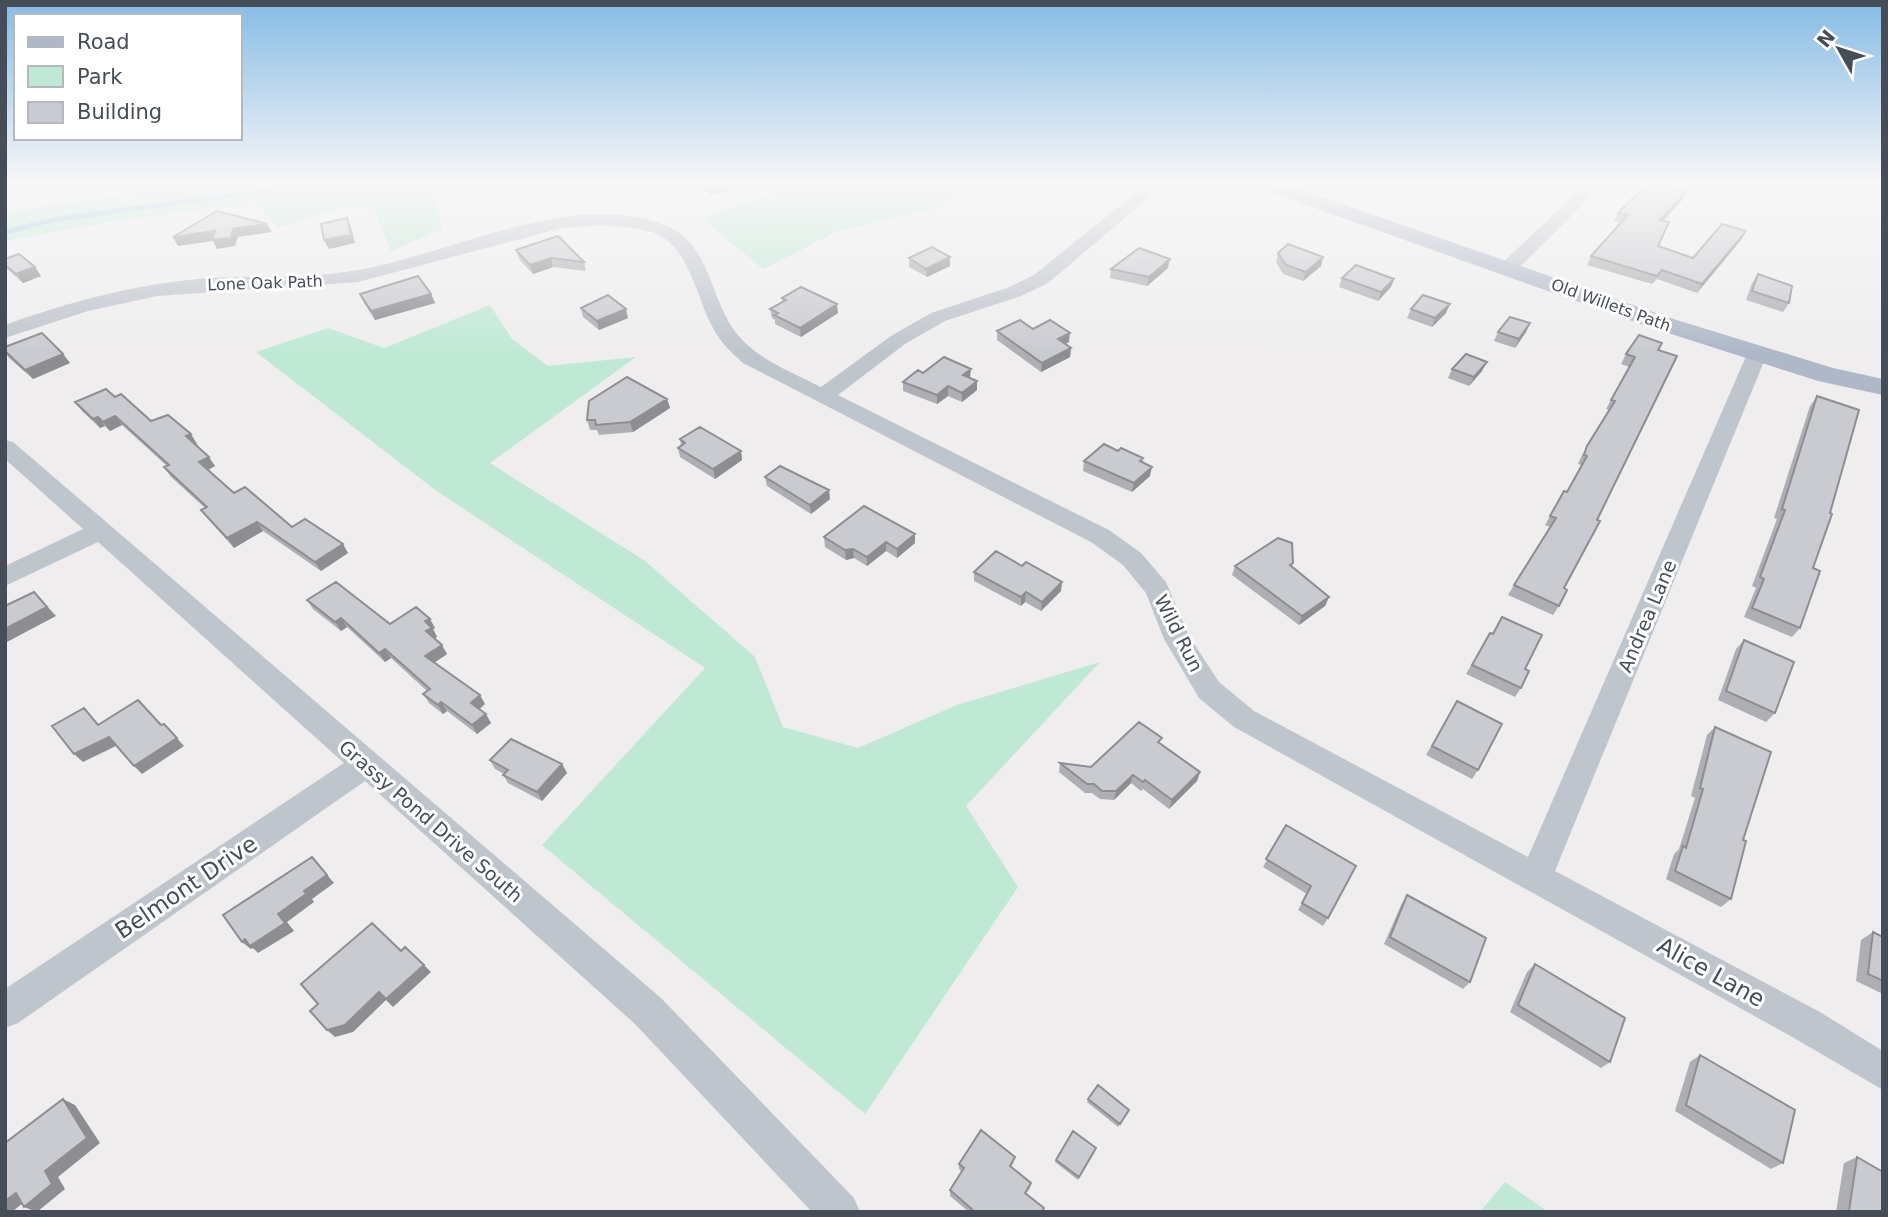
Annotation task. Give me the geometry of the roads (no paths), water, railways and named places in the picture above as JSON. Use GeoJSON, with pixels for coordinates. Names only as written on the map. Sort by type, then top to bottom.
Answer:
{"type":"FeatureCollection","features":[{"type":"Feature","properties":{"kind":"main road","name":"Old Willets Path"},"geometry":{"type":"LineString","coordinates":[[1427,240],[1757,354],[1827,375],[1883,387]]}},
{"type":"Feature","properties":{"kind":"street","name":"Lone Oak Path"},"geometry":{"type":"LineString","coordinates":[[5,332],[89,303],[136,292],[213,284],[330,281],[373,274],[494,240]]}},
{"type":"Feature","properties":{"kind":"street","name":"Lone Oak Path"},"geometry":{"type":"LineString","coordinates":[[675,240],[687,249],[704,281],[720,323]]}},
{"type":"Feature","properties":{"kind":"street"},"geometry":{"type":"LineString","coordinates":[[822,396],[898,340],[938,317],[1014,292],[1041,279],[1088,240]]}},
{"type":"Feature","properties":{"kind":"street"},"geometry":{"type":"LineString","coordinates":[[1508,268],[1537,240]]}},
{"type":"Feature","properties":{"kind":"street","name":"Wild Run"},"geometry":{"type":"LineString","coordinates":[[720,323],[732,342],[750,359],[1100,536],[1132,559],[1157,589],[1177,639],[1209,690],[1244,719],[1536,877]]}},
{"type":"Feature","properties":{"kind":"street","name":"Andrea Lane"},"geometry":{"type":"LineString","coordinates":[[1536,877],[1757,354]]}},
{"type":"Feature","properties":{"kind":"street","name":"Grassy Pond Drive South"},"geometry":{"type":"LineString","coordinates":[[5,447],[648,1011],[840,1212]]}},
{"type":"Feature","properties":{"kind":"street"},"geometry":{"type":"LineString","coordinates":[[5,577],[102,530]]}},
{"type":"Feature","properties":{"kind":"street","name":"Belmont Drive"},"geometry":{"type":"LineString","coordinates":[[5,1010],[366,764]]}},
{"type":"Feature","properties":{"kind":"street","name":"Alice Lane"},"geometry":{"type":"LineString","coordinates":[[1536,877],[1807,1025],[1883,1072]]}}]}
